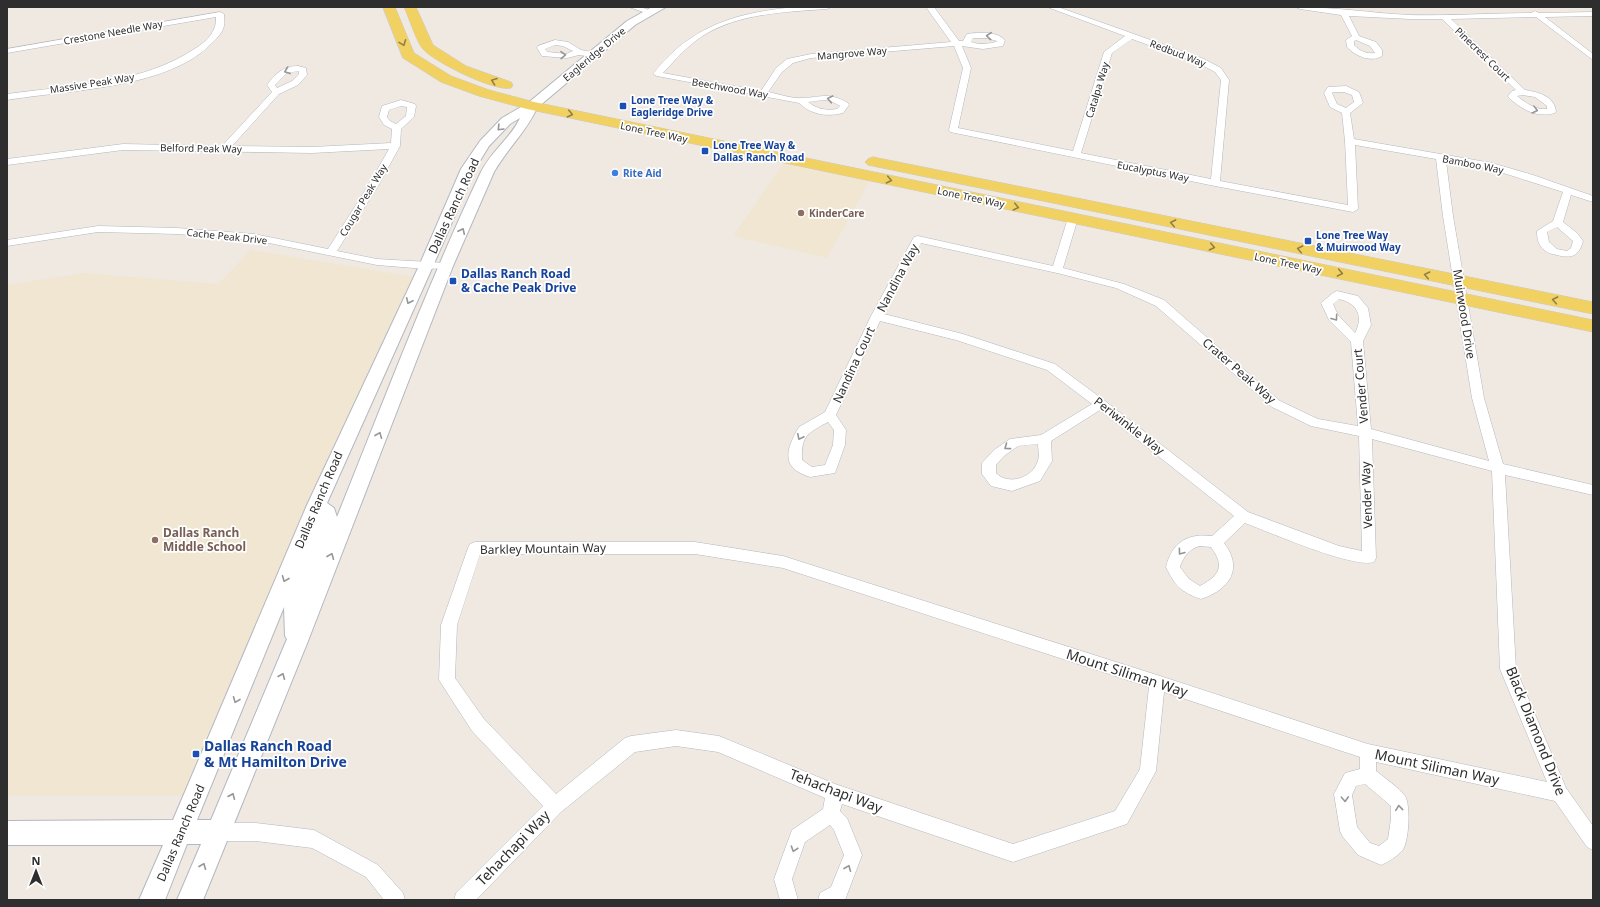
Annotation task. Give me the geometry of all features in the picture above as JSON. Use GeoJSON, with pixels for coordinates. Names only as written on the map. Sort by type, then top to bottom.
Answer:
{"type":"FeatureCollection","features":[{"type":"Feature","properties":{"kind":"main road","name":"Lone Tree Way"},"geometry":{"type":"LineString","coordinates":[[389,7],[408,55],[446,79],[484,93],[536,98],[889,166],[1593,308]]}},
{"type":"Feature","properties":{"kind":"main road"},"geometry":{"type":"LineString","coordinates":[[410,7],[428,47],[461,68],[495,82],[517,88]]}},
{"type":"Feature","properties":{"kind":"main road","name":"Lone Tree Way"},"geometry":{"type":"LineString","coordinates":[[536,98],[782,158],[1593,326]]}},
{"type":"Feature","properties":{"kind":"main road"},"geometry":{"type":"LineString","coordinates":[[782,158],[789,154],[805,153],[872,166],[889,166]]}},
{"type":"Feature","properties":{"kind":"street"},"geometry":{"type":"LineString","coordinates":[[633,7],[649,12]]}},
{"type":"Feature","properties":{"kind":"street","name":"Eagleridge Drive"},"geometry":{"type":"LineString","coordinates":[[536,98],[594,55],[631,23],[649,12],[661,7]]}},
{"type":"Feature","properties":{"kind":"street","name":"Beechwood Way"},"geometry":{"type":"LineString","coordinates":[[802,101],[657,74],[680,50],[710,29],[739,18],[779,10],[827,7]]}},
{"type":"Feature","properties":{"kind":"street"},"geometry":{"type":"LineString","coordinates":[[930,7],[962,44]]}},
{"type":"Feature","properties":{"kind":"street","name":"Redbud Way"},"geometry":{"type":"LineString","coordinates":[[1051,7],[1201,61],[1218,70],[1225,80],[1215,183]]}},
{"type":"Feature","properties":{"kind":"street"},"geometry":{"type":"LineString","coordinates":[[1300,7],[1344,13],[1396,16],[1593,14]]}},
{"type":"Feature","properties":{"kind":"street"},"geometry":{"type":"LineString","coordinates":[[1527,7],[1593,58]]}},
{"type":"Feature","properties":{"kind":"street"},"geometry":{"type":"LineString","coordinates":[[1344,13],[1356,37]]}},
{"type":"Feature","properties":{"kind":"street","name":"Crestone Needle Way"},"geometry":{"type":"LineString","coordinates":[[7,51],[220,14]]}},
{"type":"Feature","properties":{"kind":"street","name":"Massive Peak Way"},"geometry":{"type":"LineString","coordinates":[[7,97],[124,81],[190,58],[212,39],[220,25],[220,14]]}},
{"type":"Feature","properties":{"kind":"street","name":"Pinecrest Court"},"geometry":{"type":"LineString","coordinates":[[1444,16],[1522,92]]}},
{"type":"Feature","properties":{"kind":"street","name":"Catalpa Way"},"geometry":{"type":"LineString","coordinates":[[1076,155],[1108,52],[1131,36]]}},
{"type":"Feature","properties":{"kind":"street","name":"Mangrove Way"},"geometry":{"type":"LineString","coordinates":[[763,94],[779,70],[790,61],[811,56],[962,44]]}},
{"type":"Feature","properties":{"kind":"street","name":"Eucalyptus Way"},"geometry":{"type":"LineString","coordinates":[[962,44],[967,68],[953,130],[1215,183],[1353,209],[1350,141]]}},
{"type":"Feature","properties":{"kind":"street"},"geometry":{"type":"LineString","coordinates":[[578,52],[594,55]]}},
{"type":"Feature","properties":{"kind":"street"},"geometry":{"type":"LineString","coordinates":[[225,148],[276,92]]}},
{"type":"Feature","properties":{"kind":"street","name":"Dallas Ranch Road"},"geometry":{"type":"LineString","coordinates":[[152,900],[182,832],[316,505],[426,266],[468,169],[484,144],[506,121],[536,98]]}},
{"type":"Feature","properties":{"kind":"street","name":"Dallas Ranch Road"},"geometry":{"type":"LineString","coordinates":[[190,900],[216,832],[297,641],[446,266],[487,172],[496,157],[524,123],[536,98]]}},
{"type":"Feature","properties":{"kind":"street"},"geometry":{"type":"LineString","coordinates":[[1346,112],[1350,141]]}},
{"type":"Feature","properties":{"kind":"street"},"geometry":{"type":"LineString","coordinates":[[395,146],[397,128]]}},
{"type":"Feature","properties":{"kind":"street","name":"Bamboo Way"},"geometry":{"type":"LineString","coordinates":[[1350,141],[1492,166],[1530,177],[1593,199]]}},
{"type":"Feature","properties":{"kind":"street","name":"Belford Peak Way"},"geometry":{"type":"LineString","coordinates":[[7,162],[123,147],[312,150],[395,146]]}},
{"type":"Feature","properties":{"kind":"street","name":"Cougar Peak Way"},"geometry":{"type":"LineString","coordinates":[[330,253],[373,186],[395,146]]}},
{"type":"Feature","properties":{"kind":"street","name":"Muirwood Drive"},"geometry":{"type":"LineString","coordinates":[[1441,158],[1448,216],[1478,398],[1498,468]]}},
{"type":"Feature","properties":{"kind":"street"},"geometry":{"type":"LineString","coordinates":[[1558,224],[1568,190]]}},
{"type":"Feature","properties":{"kind":"street"},"geometry":{"type":"LineString","coordinates":[[1057,270],[1073,218]]}},
{"type":"Feature","properties":{"kind":"street","name":"Cache Peak Drive"},"geometry":{"type":"LineString","coordinates":[[7,243],[98,229],[177,231],[254,237],[377,262],[446,266]]}},
{"type":"Feature","properties":{"kind":"street","name":"Crater Peak Way"},"geometry":{"type":"LineString","coordinates":[[918,239],[1057,270],[1120,286],[1160,303],[1276,404],[1315,423],[1365,432],[1498,468],[1593,490]]}},
{"type":"Feature","properties":{"kind":"street","name":"Nandina Way"},"geometry":{"type":"LineString","coordinates":[[877,316],[918,239]]}},
{"type":"Feature","properties":{"kind":"street","name":"Periwinkle Way"},"geometry":{"type":"LineString","coordinates":[[877,316],[960,337],[1051,366],[1243,516],[1338,552],[1369,558]]}},
{"type":"Feature","properties":{"kind":"street","name":"Nandina Court"},"geometry":{"type":"LineString","coordinates":[[830,415],[840,430],[839,445],[830,469],[810,472],[795,462],[795,446],[804,430],[830,415],[877,316]]}},
{"type":"Feature","properties":{"kind":"street","name":"Vender Court"},"geometry":{"type":"LineString","coordinates":[[1357,341],[1365,432]]}},
{"type":"Feature","properties":{"kind":"street"},"geometry":{"type":"LineString","coordinates":[[1044,439],[1045,461],[1035,477],[1012,486],[996,482],[989,474],[989,463],[999,453],[1015,442],[1044,439],[1101,404]]}},
{"type":"Feature","properties":{"kind":"street","name":"Vender Way"},"geometry":{"type":"LineString","coordinates":[[1365,432],[1369,558]]}},
{"type":"Feature","properties":{"kind":"street","name":"Black Diamond Drive"},"geometry":{"type":"LineString","coordinates":[[1498,468],[1508,669],[1560,794],[1593,841]]}},
{"type":"Feature","properties":{"kind":"street"},"geometry":{"type":"LineString","coordinates":[[297,641],[294,601],[327,519],[327,513],[316,505]]}},
{"type":"Feature","properties":{"kind":"street"},"geometry":{"type":"LineString","coordinates":[[1215,542],[1243,516]]}},
{"type":"Feature","properties":{"kind":"street","name":"Barkley Mountain Way"},"geometry":{"type":"LineString","coordinates":[[554,806],[478,725],[448,680],[449,625],[475,548],[695,548]]}},
{"type":"Feature","properties":{"kind":"street","name":"Mount Siliman Way"},"geometry":{"type":"LineString","coordinates":[[695,548],[783,562],[1157,682],[1368,752],[1560,794]]}},
{"type":"Feature","properties":{"kind":"street","name":"Tehachapi Way"},"geometry":{"type":"LineString","coordinates":[[463,900],[554,806],[631,744],[676,738],[719,744],[835,793],[1013,853],[1122,818],[1148,771],[1157,682]]}},
{"type":"Feature","properties":{"kind":"street"},"geometry":{"type":"LineString","coordinates":[[1368,752],[1368,775]]}},
{"type":"Feature","properties":{"kind":"street"},"geometry":{"type":"LineString","coordinates":[[789,900],[783,879],[798,836],[831,814],[835,793]]}},
{"type":"Feature","properties":{"kind":"street"},"geometry":{"type":"LineString","coordinates":[[827,900],[838,893],[853,855],[841,824],[831,814]]}},
{"type":"Feature","properties":{"kind":"street"},"geometry":{"type":"LineString","coordinates":[[7,833],[256,832],[314,839],[372,871],[396,900]]}},
{"type":"Feature","properties":{"kind":"shaded area","name":"KinderCare"},"geometry":{"type":"Polygon","coordinates":[[[784,162],[870,180],[827,258],[733,236],[784,162]]]}},
{"type":"Feature","properties":{"kind":"shaded area","name":"Dallas Ranch Middle School"},"geometry":{"type":"Polygon","coordinates":[[[251,250],[421,278],[187,796],[7,796],[7,285],[84,273],[218,284],[251,250]]]}},
{"type":"Feature","properties":{"kind":"place","name":"Lone Tree Way & Eagleridge Drive"},"geometry":{"type":"Point","coordinates":[623,106]}},
{"type":"Feature","properties":{"kind":"place","name":"Lone Tree Way & Dallas Ranch Road"},"geometry":{"type":"Point","coordinates":[705,151]}},
{"type":"Feature","properties":{"kind":"place","name":"Rite Aid"},"geometry":{"type":"Point","coordinates":[615,173]}},
{"type":"Feature","properties":{"kind":"place","name":"KinderCare"},"geometry":{"type":"Point","coordinates":[801,213]}},
{"type":"Feature","properties":{"kind":"place","name":"Lone Tree Way & Muirwood Way"},"geometry":{"type":"Point","coordinates":[1308,241]}},
{"type":"Feature","properties":{"kind":"place","name":"Dallas Ranch Road & Cache Peak Drive"},"geometry":{"type":"Point","coordinates":[453,281]}},
{"type":"Feature","properties":{"kind":"place","name":"Dallas Ranch Middle School"},"geometry":{"type":"Point","coordinates":[155,540]}},
{"type":"Feature","properties":{"kind":"place","name":"Dallas Ranch Road & Mt Hamilton Drive"},"geometry":{"type":"Point","coordinates":[196,754]}}]}
